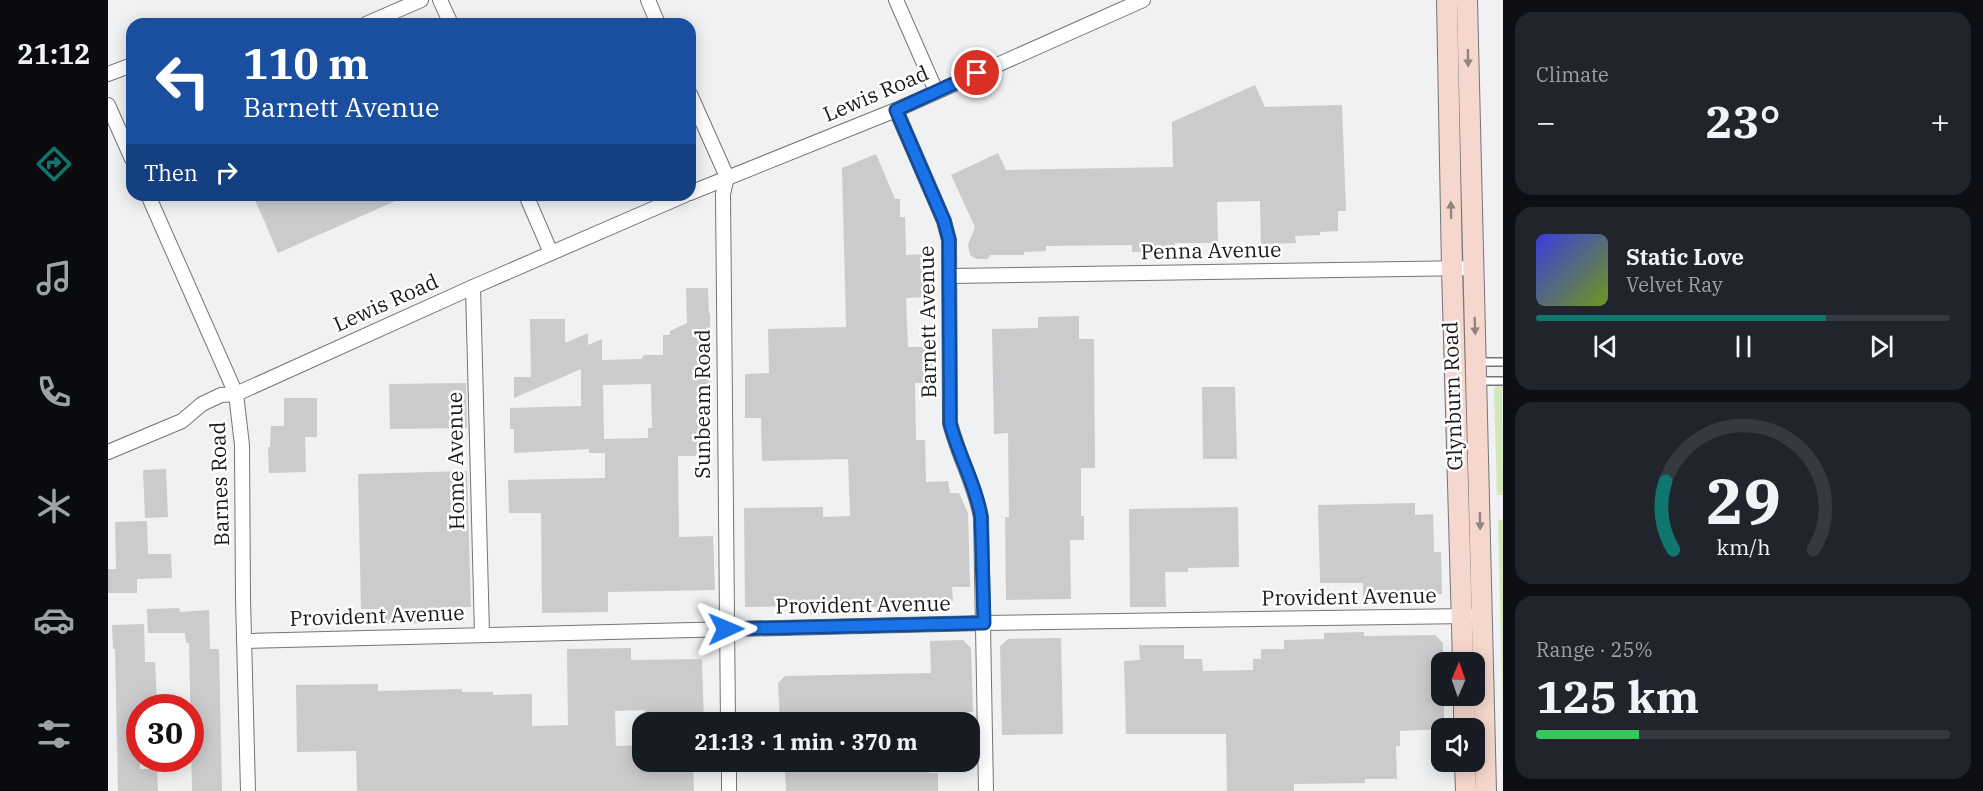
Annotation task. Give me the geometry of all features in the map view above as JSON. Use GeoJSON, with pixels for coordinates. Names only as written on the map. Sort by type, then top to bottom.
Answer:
{"type":"FeatureCollection","features":[{"type":"Feature","properties":{"kind":"main road","name":"Glynburn Road"},"geometry":{"type":"LineString","coordinates":[[1447,0],[1463,652]]}},
{"type":"Feature","properties":{"kind":"main road","name":"Glynburn Road"},"geometry":{"type":"LineString","coordinates":[[1467,0],[1486,791]]}},
{"type":"Feature","properties":{"kind":"main road"},"geometry":{"type":"LineString","coordinates":[[1465,772],[1466,791]]}},
{"type":"Feature","properties":{"kind":"street"},"geometry":{"type":"LineString","coordinates":[[380,18],[421,0]]}},
{"type":"Feature","properties":{"kind":"street"},"geometry":{"type":"LineString","coordinates":[[440,0],[448,18]]}},
{"type":"Feature","properties":{"kind":"street"},"geometry":{"type":"LineString","coordinates":[[648,0],[656,18]]}},
{"type":"Feature","properties":{"kind":"street"},"geometry":{"type":"LineString","coordinates":[[896,0],[936,92]]}},
{"type":"Feature","properties":{"kind":"street","name":"Lewis Road"},"geometry":{"type":"LineString","coordinates":[[696,190],[896,110],[1143,0]]}},
{"type":"Feature","properties":{"kind":"street"},"geometry":{"type":"LineString","coordinates":[[108,74],[126,67]]}},
{"type":"Feature","properties":{"kind":"street"},"geometry":{"type":"LineString","coordinates":[[108,105],[126,146]]}},
{"type":"Feature","properties":{"kind":"street"},"geometry":{"type":"LineString","coordinates":[[696,107],[727,177]]}},
{"type":"Feature","properties":{"kind":"street","name":"Barnett Avenue"},"geometry":{"type":"LineString","coordinates":[[896,110],[944,221],[949,240],[950,423],[954,441],[978,501],[981,517],[986,791]]}},
{"type":"Feature","properties":{"kind":"street","name":"Sunbeam Road"},"geometry":{"type":"LineString","coordinates":[[727,177],[723,194],[728,712]]}},
{"type":"Feature","properties":{"kind":"street","name":"Barnes Road"},"geometry":{"type":"LineString","coordinates":[[151,201],[236,394],[242,446],[248,791]]}},
{"type":"Feature","properties":{"kind":"street"},"geometry":{"type":"LineString","coordinates":[[529,201],[551,253]]}},
{"type":"Feature","properties":{"kind":"street","name":"Lewis Road"},"geometry":{"type":"LineString","coordinates":[[108,452],[182,421],[202,404],[221,395],[236,394],[671,201]]}},
{"type":"Feature","properties":{"kind":"street","name":"Penna Avenue"},"geometry":{"type":"LineString","coordinates":[[950,276],[1473,268]]}},
{"type":"Feature","properties":{"kind":"street","name":"Home Avenue"},"geometry":{"type":"LineString","coordinates":[[473,287],[482,634]]}},
{"type":"Feature","properties":{"kind":"street","name":"Provident Avenue"},"geometry":{"type":"LineString","coordinates":[[244,641],[984,623],[1482,616]]}},
{"type":"Feature","properties":{"kind":"street"},"geometry":{"type":"LineString","coordinates":[[729,772],[729,791]]}},
{"type":"Feature","properties":{"kind":"lane"},"geometry":{"type":"LineString","coordinates":[[1476,372],[1503,362]]}},
{"type":"Feature","properties":{"kind":"lane"},"geometry":{"type":"LineString","coordinates":[[1476,372],[1503,381]]}},
{"type":"Feature","properties":{"kind":"green space"},"geometry":{"type":"Polygon","coordinates":[[[1502,386],[1503,495],[1497,495],[1494,388],[1502,386]]]}},
{"type":"Feature","properties":{"kind":"green space"},"geometry":{"type":"Polygon","coordinates":[[[1498,520],[1503,520],[1503,719],[1498,520]]]}},
{"type":"Feature","properties":{"kind":"building"},"geometry":{"type":"Polygon","coordinates":[[[1255,85],[1265,107],[1342,105],[1346,211],[1338,211],[1338,231],[1320,232],[1320,235],[1295,236],[1296,243],[1261,244],[1260,201],[1217,202],[1218,243],[1175,243],[1175,252],[1132,252],[1132,245],[1046,246],[1046,251],[1024,252],[1024,255],[990,255],[988,259],[976,259],[970,255],[968,245],[975,227],[951,175],[998,153],[1006,170],[1173,167],[1172,122],[1255,85]]]}},
{"type":"Feature","properties":{"kind":"building"},"geometry":{"type":"Polygon","coordinates":[[[876,154],[895,199],[900,199],[900,217],[905,217],[906,255],[926,254],[927,297],[906,298],[908,347],[932,347],[933,383],[915,383],[916,440],[925,440],[926,482],[948,481],[950,493],[959,493],[968,513],[970,587],[952,587],[953,601],[883,602],[883,607],[825,608],[825,614],[805,614],[805,606],[745,607],[744,508],[823,507],[823,517],[850,516],[848,459],[762,461],[761,418],[745,418],[745,374],[769,373],[768,329],[846,327],[842,168],[876,154]]]}},
{"type":"Feature","properties":{"kind":"building"},"geometry":{"type":"Polygon","coordinates":[[[256,201],[395,201],[278,253],[256,201]]]}},
{"type":"Feature","properties":{"kind":"building"},"geometry":{"type":"Polygon","coordinates":[[[686,288],[708,288],[711,426],[705,426],[706,456],[678,456],[679,537],[713,536],[715,590],[608,592],[608,612],[542,613],[541,513],[509,513],[508,480],[605,478],[605,453],[589,453],[589,449],[514,453],[514,429],[510,429],[510,408],[581,406],[581,369],[514,398],[514,377],[531,377],[530,319],[565,319],[565,343],[588,333],[588,345],[602,339],[602,360],[641,359],[644,355],[663,355],[663,335],[670,335],[670,331],[687,323],[686,288]],[[651,384],[603,385],[604,439],[648,438],[648,428],[652,428],[651,384]]]}},
{"type":"Feature","properties":{"kind":"building"},"geometry":{"type":"Polygon","coordinates":[[[1079,316],[1079,339],[1094,339],[1095,468],[1081,468],[1081,516],[1084,516],[1084,540],[1070,540],[1071,599],[1006,600],[1005,517],[1009,517],[1008,433],[994,434],[992,329],[1038,328],[1038,317],[1079,316]]]}},
{"type":"Feature","properties":{"kind":"building"},"geometry":{"type":"Polygon","coordinates":[[[466,383],[467,428],[390,429],[389,384],[466,383]]]}},
{"type":"Feature","properties":{"kind":"building"},"geometry":{"type":"Polygon","coordinates":[[[1202,387],[1235,387],[1237,459],[1203,459],[1202,387]]]}},
{"type":"Feature","properties":{"kind":"building"},"geometry":{"type":"Polygon","coordinates":[[[284,398],[317,398],[317,437],[305,437],[306,472],[269,473],[268,447],[270,447],[271,426],[284,426],[284,398]]]}},
{"type":"Feature","properties":{"kind":"building"},"geometry":{"type":"Polygon","coordinates":[[[166,469],[168,517],[145,518],[143,470],[166,469]]]}},
{"type":"Feature","properties":{"kind":"building"},"geometry":{"type":"Polygon","coordinates":[[[467,471],[471,607],[436,608],[436,623],[383,624],[383,609],[361,609],[358,474],[467,471]]]}},
{"type":"Feature","properties":{"kind":"building"},"geometry":{"type":"Polygon","coordinates":[[[1415,503],[1415,515],[1433,514],[1434,552],[1441,552],[1442,594],[1379,595],[1379,603],[1363,603],[1363,583],[1320,583],[1318,505],[1415,503]]]}},
{"type":"Feature","properties":{"kind":"building"},"geometry":{"type":"Polygon","coordinates":[[[1238,507],[1239,567],[1188,568],[1188,572],[1165,572],[1166,607],[1130,607],[1129,509],[1238,507]]]}},
{"type":"Feature","properties":{"kind":"building"},"geometry":{"type":"Polygon","coordinates":[[[147,521],[148,554],[171,554],[172,578],[137,579],[137,593],[108,593],[108,569],[116,569],[115,522],[147,521]]]}},
{"type":"Feature","properties":{"kind":"building"},"geometry":{"type":"Polygon","coordinates":[[[179,608],[180,612],[209,610],[210,649],[219,649],[222,791],[192,791],[192,772],[204,772],[204,694],[190,694],[189,643],[186,643],[185,633],[148,633],[147,609],[179,608]]]}},
{"type":"Feature","properties":{"kind":"building"},"geometry":{"type":"Polygon","coordinates":[[[144,624],[145,662],[155,662],[157,694],[126,694],[126,772],[157,772],[158,791],[118,791],[115,649],[113,649],[112,625],[144,624]]]}},
{"type":"Feature","properties":{"kind":"building"},"geometry":{"type":"Polygon","coordinates":[[[1364,632],[1364,636],[1435,635],[1443,643],[1443,652],[1431,652],[1431,706],[1444,706],[1444,718],[1431,718],[1431,730],[1400,731],[1400,746],[1396,746],[1397,779],[1365,779],[1365,783],[1294,784],[1294,791],[1227,791],[1226,734],[1126,734],[1124,661],[1140,660],[1139,645],[1184,645],[1184,659],[1202,659],[1203,671],[1253,670],[1253,659],[1261,659],[1261,649],[1284,649],[1284,640],[1324,639],[1324,633],[1364,632]]]}},
{"type":"Feature","properties":{"kind":"building"},"geometry":{"type":"Polygon","coordinates":[[[1061,638],[1063,734],[1002,735],[1000,646],[1008,639],[1061,638]]]}},
{"type":"Feature","properties":{"kind":"building"},"geometry":{"type":"Polygon","coordinates":[[[963,640],[971,648],[973,712],[779,712],[778,683],[785,676],[931,673],[930,641],[963,640]]]}},
{"type":"Feature","properties":{"kind":"building"},"geometry":{"type":"Polygon","coordinates":[[[631,648],[631,660],[702,659],[704,712],[615,711],[616,746],[632,745],[632,772],[693,772],[694,791],[357,791],[356,751],[297,752],[296,685],[378,684],[378,691],[462,689],[462,692],[493,692],[493,695],[532,694],[532,726],[568,725],[567,649],[631,648]]]}},
{"type":"Feature","properties":{"kind":"building"},"geometry":{"type":"Polygon","coordinates":[[[785,772],[938,773],[938,791],[786,791],[785,772]]]}},
{"type":"Feature","properties":{"kind":"route"},"geometry":{"type":"LineString","coordinates":[[726,629],[984,623],[981,517],[978,501],[954,441],[950,423],[949,240],[944,221],[896,110],[977,73]]}}]}
